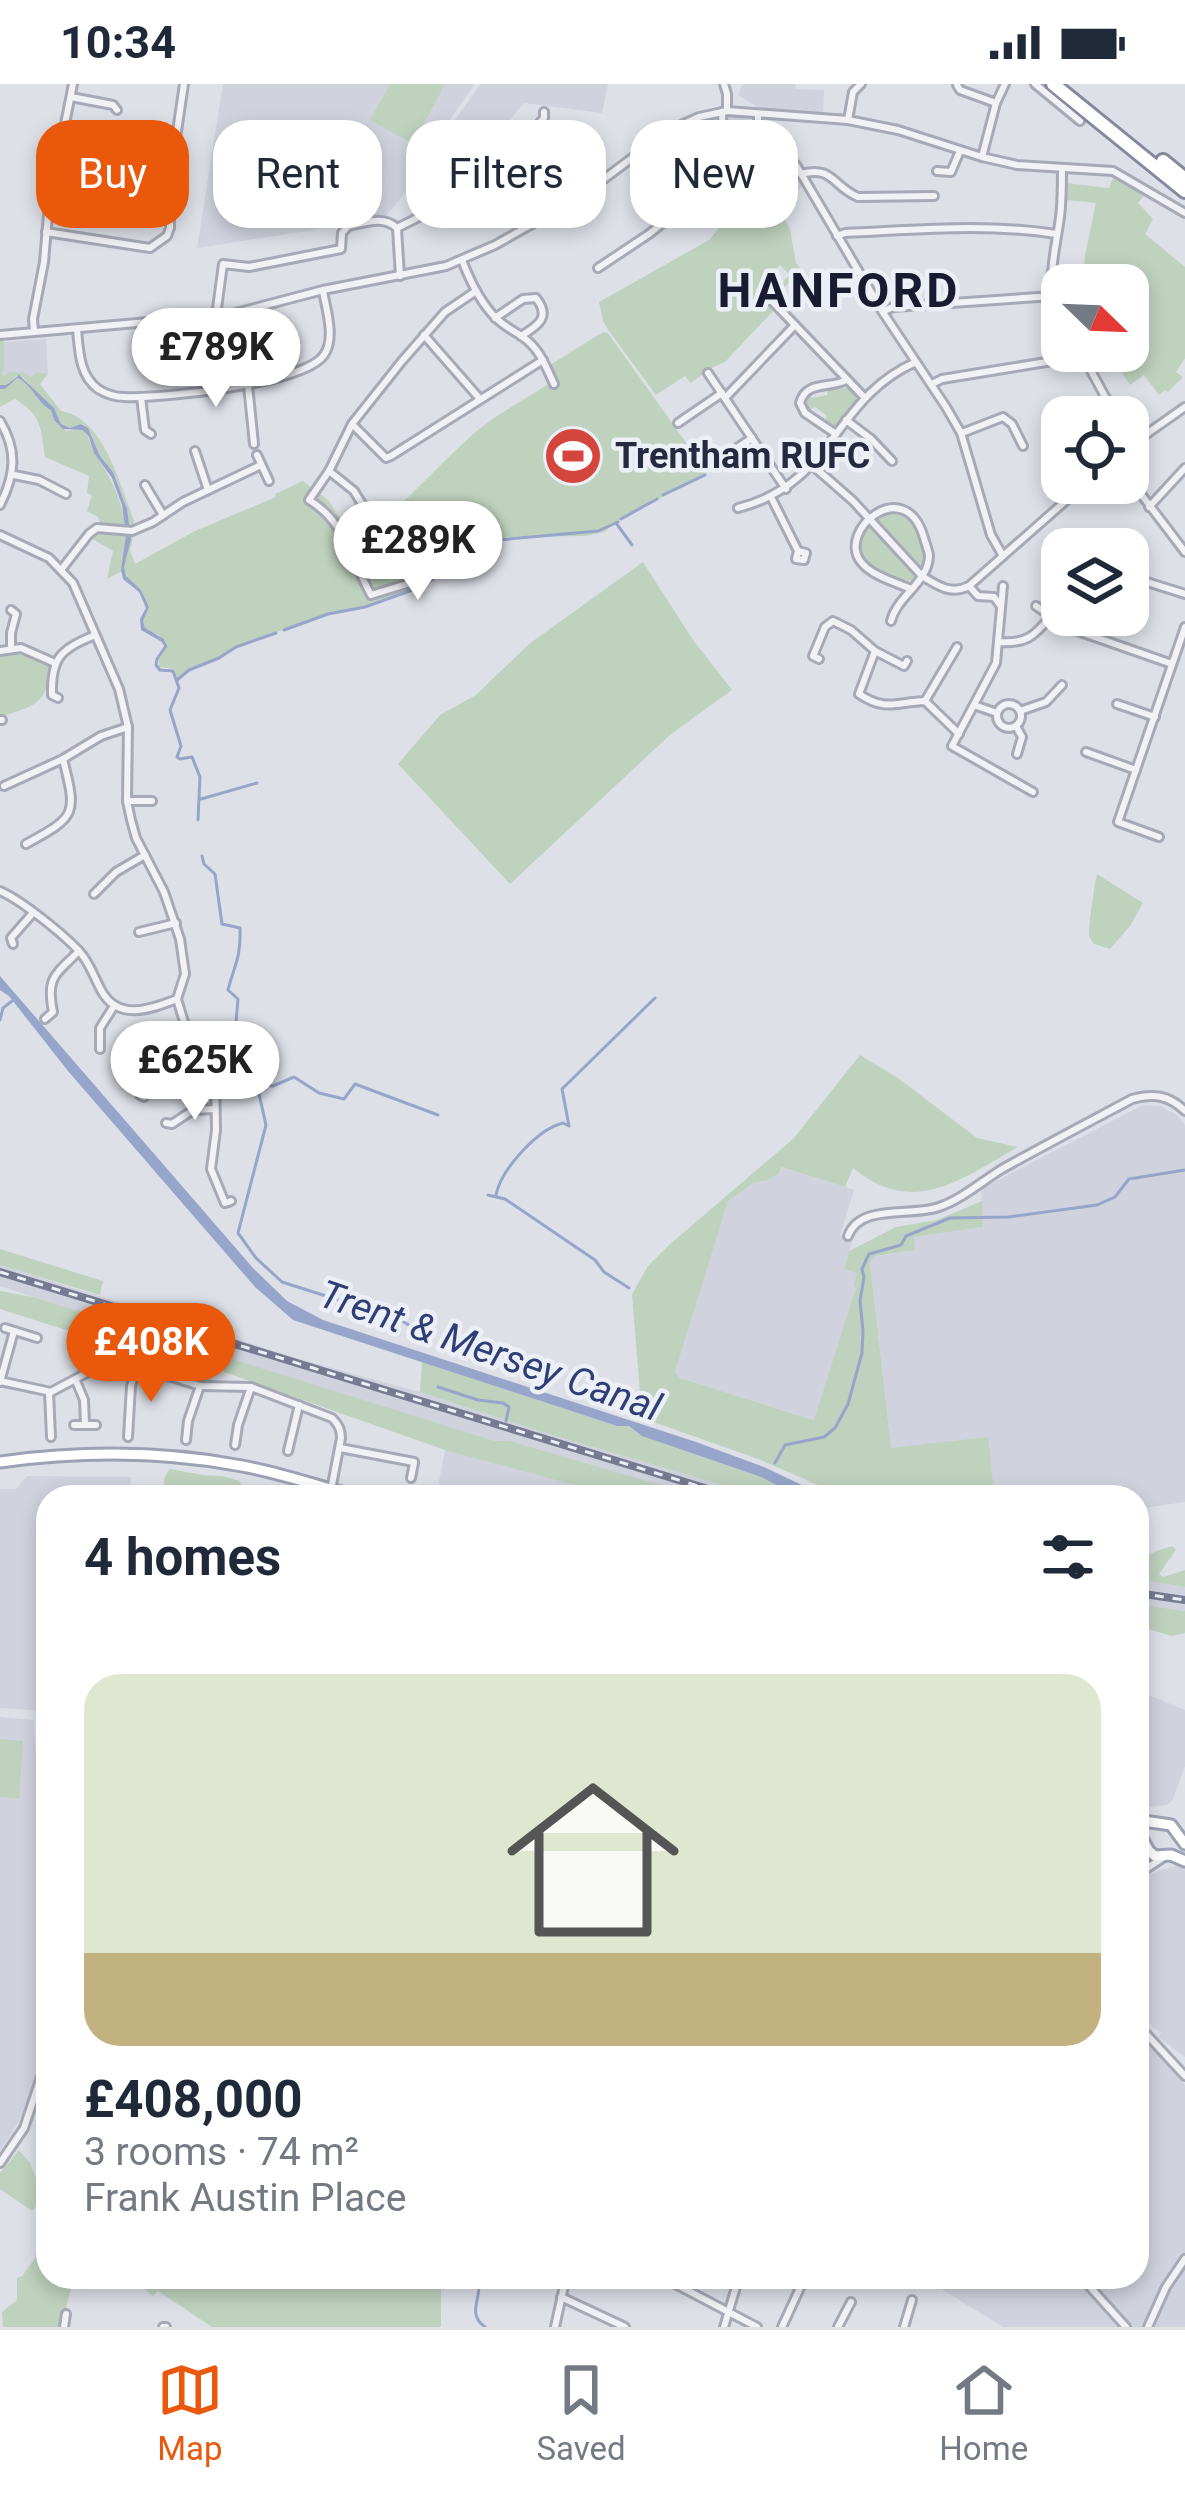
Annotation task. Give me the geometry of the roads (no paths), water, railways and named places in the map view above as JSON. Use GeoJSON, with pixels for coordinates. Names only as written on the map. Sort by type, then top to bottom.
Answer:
{"type":"FeatureCollection","features":[{"type":"Feature","properties":{"kind":"highway"},"geometry":{"type":"LineString","coordinates":[[1053,84],[1185,191]]}},
{"type":"Feature","properties":{"kind":"highway"},"geometry":{"type":"LineString","coordinates":[[1065,84],[1185,179]]}},
{"type":"Feature","properties":{"kind":"main road"},"geometry":{"type":"LineString","coordinates":[[0,1462],[84,1454],[174,1458],[248,1467],[313,1485]]}},
{"type":"Feature","properties":{"kind":"main road"},"geometry":{"type":"LineString","coordinates":[[1149,1822],[1171,1825],[1182,1840],[1167,1856]]}},
{"type":"Feature","properties":{"kind":"main road"},"geometry":{"type":"LineString","coordinates":[[1149,1830],[1157,1824]]}},
{"type":"Feature","properties":{"kind":"main road"},"geometry":{"type":"LineString","coordinates":[[1149,1849],[1155,1856],[1185,1861]]}},
{"type":"Feature","properties":{"kind":"street"},"geometry":{"type":"LineString","coordinates":[[66,120],[73,84]]}},
{"type":"Feature","properties":{"kind":"street"},"geometry":{"type":"LineString","coordinates":[[46,232],[150,248],[167,236],[184,84]]}},
{"type":"Feature","properties":{"kind":"street"},"geometry":{"type":"LineString","coordinates":[[598,268],[649,234],[724,171],[724,84]]}},
{"type":"Feature","properties":{"kind":"street"},"geometry":{"type":"LineString","coordinates":[[848,120],[853,92],[861,84]]}},
{"type":"Feature","properties":{"kind":"street"},"geometry":{"type":"LineString","coordinates":[[982,157],[995,103],[1005,84]]}},
{"type":"Feature","properties":{"kind":"street"},"geometry":{"type":"LineString","coordinates":[[1035,84],[1077,121]]}},
{"type":"Feature","properties":{"kind":"street"},"geometry":{"type":"LineString","coordinates":[[957,89],[995,103]]}},
{"type":"Feature","properties":{"kind":"street"},"geometry":{"type":"LineString","coordinates":[[71,97],[116,106]]}},
{"type":"Feature","properties":{"kind":"street"},"geometry":{"type":"LineString","coordinates":[[0,334],[250,311],[462,260],[580,197],[668,131],[724,112],[848,120],[1039,168],[1113,171],[1185,213]]}},
{"type":"Feature","properties":{"kind":"street"},"geometry":{"type":"LineString","coordinates":[[758,114],[760,126],[801,174],[961,434],[991,535],[1003,556]]}},
{"type":"Feature","properties":{"kind":"street"},"geometry":{"type":"LineString","coordinates":[[397,228],[506,163],[546,115]]}},
{"type":"Feature","properties":{"kind":"street"},"geometry":{"type":"LineString","coordinates":[[937,171],[955,170],[960,150]]}},
{"type":"Feature","properties":{"kind":"street"},"geometry":{"type":"LineString","coordinates":[[1052,264],[1062,169]]}},
{"type":"Feature","properties":{"kind":"street"},"geometry":{"type":"LineString","coordinates":[[801,174],[829,174],[859,197],[934,196]]}},
{"type":"Feature","properties":{"kind":"street"},"geometry":{"type":"LineString","coordinates":[[341,261],[342,233],[348,226],[391,222],[397,228],[400,276]]}},
{"type":"Feature","properties":{"kind":"street"},"geometry":{"type":"LineString","coordinates":[[836,236],[980,227],[1056,234]]}},
{"type":"Feature","properties":{"kind":"street"},"geometry":{"type":"LineString","coordinates":[[34,332],[47,228]]}},
{"type":"Feature","properties":{"kind":"street"},"geometry":{"type":"LineString","coordinates":[[217,316],[223,261],[250,267],[341,249]]}},
{"type":"Feature","properties":{"kind":"street"},"geometry":{"type":"LineString","coordinates":[[462,260],[495,318],[543,360],[554,383]]}},
{"type":"Feature","properties":{"kind":"street"},"geometry":{"type":"LineString","coordinates":[[77,329],[84,374],[104,393],[141,397],[248,385],[302,372],[323,356],[329,330],[323,290]]}},
{"type":"Feature","properties":{"kind":"street"},"geometry":{"type":"LineString","coordinates":[[441,562],[410,583],[371,595],[346,538],[320,506],[309,500],[352,424],[445,312],[476,291]]}},
{"type":"Feature","properties":{"kind":"street"},"geometry":{"type":"LineString","coordinates":[[882,311],[1041,297]]}},
{"type":"Feature","properties":{"kind":"street"},"geometry":{"type":"LineString","coordinates":[[495,318],[523,299],[536,298],[544,317],[521,336]]}},
{"type":"Feature","properties":{"kind":"street"},"geometry":{"type":"LineString","coordinates":[[771,300],[864,397]]}},
{"type":"Feature","properties":{"kind":"street"},"geometry":{"type":"LineString","coordinates":[[678,423],[723,396],[795,326]]}},
{"type":"Feature","properties":{"kind":"street"},"geometry":{"type":"LineString","coordinates":[[424,335],[480,399]]}},
{"type":"Feature","properties":{"kind":"street"},"geometry":{"type":"LineString","coordinates":[[352,424],[386,458],[543,360]]}},
{"type":"Feature","properties":{"kind":"street"},"geometry":{"type":"LineString","coordinates":[[738,508],[786,489],[812,465],[864,397],[916,362]]}},
{"type":"Feature","properties":{"kind":"street"},"geometry":{"type":"LineString","coordinates":[[932,384],[1041,363]]}},
{"type":"Feature","properties":{"kind":"street"},"geometry":{"type":"LineString","coordinates":[[708,374],[786,489]]}},
{"type":"Feature","properties":{"kind":"street"},"geometry":{"type":"LineString","coordinates":[[836,434],[805,413],[801,397],[810,388],[846,380]]}},
{"type":"Feature","properties":{"kind":"street"},"geometry":{"type":"LineString","coordinates":[[248,385],[254,444]]}},
{"type":"Feature","properties":{"kind":"street"},"geometry":{"type":"LineString","coordinates":[[141,397],[146,433]]}},
{"type":"Feature","properties":{"kind":"street"},"geometry":{"type":"LineString","coordinates":[[1149,432],[1185,407]]}},
{"type":"Feature","properties":{"kind":"street"},"geometry":{"type":"LineString","coordinates":[[961,434],[1003,417],[1024,447]]}},
{"type":"Feature","properties":{"kind":"street"},"geometry":{"type":"LineString","coordinates":[[846,420],[892,461]]}},
{"type":"Feature","properties":{"kind":"street"},"geometry":{"type":"LineString","coordinates":[[0,421],[14,454],[13,475],[0,505]]}},
{"type":"Feature","properties":{"kind":"street"},"geometry":{"type":"LineString","coordinates":[[711,466],[752,438]]}},
{"type":"Feature","properties":{"kind":"street"},"geometry":{"type":"LineString","coordinates":[[257,455],[269,481]]}},
{"type":"Feature","properties":{"kind":"street"},"geometry":{"type":"LineString","coordinates":[[195,457],[208,490]]}},
{"type":"Feature","properties":{"kind":"street"},"geometry":{"type":"LineString","coordinates":[[61,570],[97,528],[128,531],[261,465]]}},
{"type":"Feature","properties":{"kind":"street"},"geometry":{"type":"LineString","coordinates":[[812,465],[922,576],[945,589],[969,586],[1062,504]]}},
{"type":"Feature","properties":{"kind":"street"},"geometry":{"type":"LineString","coordinates":[[1149,507],[1182,468]]}},
{"type":"Feature","properties":{"kind":"street"},"geometry":{"type":"LineString","coordinates":[[328,471],[354,491],[362,504]]}},
{"type":"Feature","properties":{"kind":"street"},"geometry":{"type":"LineString","coordinates":[[13,475],[39,480],[62,494]]}},
{"type":"Feature","properties":{"kind":"street"},"geometry":{"type":"LineString","coordinates":[[149,488],[163,515]]}},
{"type":"Feature","properties":{"kind":"street"},"geometry":{"type":"LineString","coordinates":[[771,497],[798,551]]}},
{"type":"Feature","properties":{"kind":"street"},"geometry":{"type":"LineString","coordinates":[[1147,504],[1185,552]]}},
{"type":"Feature","properties":{"kind":"street"},"geometry":{"type":"LineString","coordinates":[[891,621],[897,604],[911,589],[922,576],[929,554],[918,519],[908,511],[895,508],[868,517],[856,546],[858,559],[911,589]]}},
{"type":"Feature","properties":{"kind":"street"},"geometry":{"type":"LineString","coordinates":[[0,535],[35,550],[61,570],[80,595],[119,689],[128,727],[127,801],[136,838],[176,923],[184,956],[177,999],[184,1022],[215,1072],[212,1169],[225,1203]]}},
{"type":"Feature","properties":{"kind":"street"},"geometry":{"type":"LineString","coordinates":[[359,568],[390,560],[415,542]]}},
{"type":"Feature","properties":{"kind":"street"},"geometry":{"type":"LineString","coordinates":[[1149,583],[1185,594]]}},
{"type":"Feature","properties":{"kind":"street"},"geometry":{"type":"LineString","coordinates":[[969,586],[978,596],[997,599],[1002,608]]}},
{"type":"Feature","properties":{"kind":"street"},"geometry":{"type":"LineString","coordinates":[[1003,586],[993,671],[952,746],[1033,792]]}},
{"type":"Feature","properties":{"kind":"street"},"geometry":{"type":"LineString","coordinates":[[11,648],[16,612]]}},
{"type":"Feature","properties":{"kind":"street"},"geometry":{"type":"LineString","coordinates":[[813,656],[825,627],[833,621],[904,667]]}},
{"type":"Feature","properties":{"kind":"street"},"geometry":{"type":"LineString","coordinates":[[1152,838],[1116,821],[1185,627]]}},
{"type":"Feature","properties":{"kind":"street"},"geometry":{"type":"LineString","coordinates":[[1000,642],[1032,639],[1041,628]]}},
{"type":"Feature","properties":{"kind":"street"},"geometry":{"type":"LineString","coordinates":[[52,698],[55,663],[65,649],[94,635]]}},
{"type":"Feature","properties":{"kind":"street"},"geometry":{"type":"LineString","coordinates":[[1093,636],[1172,664]]}},
{"type":"Feature","properties":{"kind":"street"},"geometry":{"type":"LineString","coordinates":[[0,651],[32,652],[55,663]]}},
{"type":"Feature","properties":{"kind":"street"},"geometry":{"type":"LineString","coordinates":[[875,651],[860,694],[893,707],[925,701],[957,653]]}},
{"type":"Feature","properties":{"kind":"street"},"geometry":{"type":"LineString","coordinates":[[1020,712],[1046,702],[1062,686]]}},
{"type":"Feature","properties":{"kind":"street"},"geometry":{"type":"LineString","coordinates":[[925,701],[958,734]]}},
{"type":"Feature","properties":{"kind":"street"},"geometry":{"type":"LineString","coordinates":[[1009,704],[1020,712],[1016,726],[1003,727],[998,721],[1001,706],[1009,704]]}},
{"type":"Feature","properties":{"kind":"street"},"geometry":{"type":"LineString","coordinates":[[1116,704],[1155,717]]}},
{"type":"Feature","properties":{"kind":"street"},"geometry":{"type":"LineString","coordinates":[[974,705],[997,713]]}},
{"type":"Feature","properties":{"kind":"street"},"geometry":{"type":"LineString","coordinates":[[1016,726],[1022,737],[1017,754]]}},
{"type":"Feature","properties":{"kind":"street"},"geometry":{"type":"LineString","coordinates":[[9,786],[101,736],[128,727]]}},
{"type":"Feature","properties":{"kind":"street"},"geometry":{"type":"LineString","coordinates":[[1086,753],[1136,770]]}},
{"type":"Feature","properties":{"kind":"street"},"geometry":{"type":"LineString","coordinates":[[28,841],[60,826],[70,813],[71,791],[63,759]]}},
{"type":"Feature","properties":{"kind":"street"},"geometry":{"type":"LineString","coordinates":[[127,801],[146,803]]}},
{"type":"Feature","properties":{"kind":"street"},"geometry":{"type":"LineString","coordinates":[[96,890],[145,855]]}},
{"type":"Feature","properties":{"kind":"street"},"geometry":{"type":"LineString","coordinates":[[0,891],[79,951],[114,1006],[140,1012],[177,999]]}},
{"type":"Feature","properties":{"kind":"street"},"geometry":{"type":"LineString","coordinates":[[10,940],[33,913]]}},
{"type":"Feature","properties":{"kind":"street"},"geometry":{"type":"LineString","coordinates":[[143,934],[176,923]]}},
{"type":"Feature","properties":{"kind":"street"},"geometry":{"type":"LineString","coordinates":[[45,1019],[56,1013],[50,983],[79,951]]}},
{"type":"Feature","properties":{"kind":"street"},"geometry":{"type":"LineString","coordinates":[[103,1046],[98,1033],[114,1006]]}},
{"type":"Feature","properties":{"kind":"street"},"geometry":{"type":"LineString","coordinates":[[141,1097],[132,1076],[197,1044]]}},
{"type":"Feature","properties":{"kind":"street"},"geometry":{"type":"LineString","coordinates":[[848,1236],[853,1225],[866,1218],[944,1206],[1132,1099],[1162,1096],[1185,1111]]}},
{"type":"Feature","properties":{"kind":"street"},"geometry":{"type":"LineString","coordinates":[[171,1126],[194,1110],[215,1109]]}},
{"type":"Feature","properties":{"kind":"street"},"geometry":{"type":"LineString","coordinates":[[4,1328],[32,1338]]}},
{"type":"Feature","properties":{"kind":"street"},"geometry":{"type":"LineString","coordinates":[[14,1331],[0,1382],[49,1392],[115,1360],[200,1386],[250,1388],[332,1418],[341,1429],[332,1485]]}},
{"type":"Feature","properties":{"kind":"street"},"geometry":{"type":"LineString","coordinates":[[128,1437],[136,1366]]}},
{"type":"Feature","properties":{"kind":"street"},"geometry":{"type":"LineString","coordinates":[[76,1381],[84,1400],[85,1425]]}},
{"type":"Feature","properties":{"kind":"street"},"geometry":{"type":"LineString","coordinates":[[186,1440],[200,1386]]}},
{"type":"Feature","properties":{"kind":"street"},"geometry":{"type":"LineString","coordinates":[[235,1444],[250,1388]]}},
{"type":"Feature","properties":{"kind":"street"},"geometry":{"type":"LineString","coordinates":[[49,1392],[51,1438]]}},
{"type":"Feature","properties":{"kind":"street"},"geometry":{"type":"LineString","coordinates":[[117,1404],[130,1405]]}},
{"type":"Feature","properties":{"kind":"street"},"geometry":{"type":"LineString","coordinates":[[288,1451],[299,1405]]}},
{"type":"Feature","properties":{"kind":"street"},"geometry":{"type":"LineString","coordinates":[[189,1419],[199,1423]]}},
{"type":"Feature","properties":{"kind":"street"},"geometry":{"type":"LineString","coordinates":[[74,1425],[96,1425]]}},
{"type":"Feature","properties":{"kind":"street"},"geometry":{"type":"LineString","coordinates":[[340,1448],[414,1461],[411,1478]]}},
{"type":"Feature","properties":{"kind":"street"},"geometry":{"type":"LineString","coordinates":[[1149,1865],[1167,1856]]}},
{"type":"Feature","properties":{"kind":"street"},"geometry":{"type":"LineString","coordinates":[[1149,2037],[1185,2076]]}},
{"type":"Feature","properties":{"kind":"street"},"geometry":{"type":"LineString","coordinates":[[0,2164],[24,2128],[36,2092]]}},
{"type":"Feature","properties":{"kind":"street"},"geometry":{"type":"LineString","coordinates":[[1148,2327],[1185,2259]]}},
{"type":"Feature","properties":{"kind":"street"},"geometry":{"type":"LineString","coordinates":[[555,2327],[563,2289]]}},
{"type":"Feature","properties":{"kind":"street"},"geometry":{"type":"LineString","coordinates":[[684,2289],[757,2327]]}},
{"type":"Feature","properties":{"kind":"street"},"geometry":{"type":"LineString","coordinates":[[724,2327],[736,2289]]}},
{"type":"Feature","properties":{"kind":"street"},"geometry":{"type":"LineString","coordinates":[[782,2327],[799,2289]]}},
{"type":"Feature","properties":{"kind":"street"},"geometry":{"type":"LineString","coordinates":[[1092,2289],[1126,2327]]}},
{"type":"Feature","properties":{"kind":"street"},"geometry":{"type":"LineString","coordinates":[[561,2297],[625,2327]]}},
{"type":"Feature","properties":{"kind":"street"},"geometry":{"type":"LineString","coordinates":[[904,2327],[912,2300]]}},
{"type":"Feature","properties":{"kind":"street"},"geometry":{"type":"LineString","coordinates":[[838,2327],[851,2302]]}},
{"type":"Feature","properties":{"kind":"street"},"geometry":{"type":"LineString","coordinates":[[66,2314],[66,2326]]}},
{"type":"Feature","properties":{"kind":"water"},"geometry":{"type":"Polygon","coordinates":[[[19,375],[54,408],[61,424],[88,428],[113,472],[127,509],[131,539],[126,576],[141,590],[149,607],[145,628],[162,642],[141,630],[140,619],[146,608],[139,592],[123,579],[126,535],[112,478],[83,430],[63,429],[22,381],[17,378],[0,389],[19,375]]]}},
{"type":"Feature","properties":{"kind":"water"},"geometry":{"type":"Polygon","coordinates":[[[0,976],[253,1268],[287,1301],[323,1320],[696,1442],[802,1485],[777,1485],[642,1436],[629,1426],[617,1426],[293,1320],[255,1287],[0,990],[0,976]]]}},
{"type":"Feature","properties":{"kind":"waterway"},"geometry":{"type":"LineString","coordinates":[[663,495],[705,475]]}},
{"type":"Feature","properties":{"kind":"waterway"},"geometry":{"type":"LineString","coordinates":[[621,519],[657,499]]}},
{"type":"Feature","properties":{"kind":"waterway"},"geometry":{"type":"LineString","coordinates":[[284,630],[418,588],[498,540],[598,531],[618,522]]}},
{"type":"Feature","properties":{"kind":"waterway"},"geometry":{"type":"LineString","coordinates":[[616,523],[632,545]]}},
{"type":"Feature","properties":{"kind":"waterway"},"geometry":{"type":"LineString","coordinates":[[177,680],[236,647],[276,633]]}},
{"type":"Feature","properties":{"kind":"waterway"},"geometry":{"type":"LineString","coordinates":[[162,640],[166,646],[156,665],[173,671],[179,688],[170,710],[181,746],[177,757],[192,757],[200,777],[198,820]]}},
{"type":"Feature","properties":{"kind":"waterway"},"geometry":{"type":"LineString","coordinates":[[201,799],[257,783]]}},
{"type":"Feature","properties":{"kind":"waterway","name":"Trent & Mersey Canal"},"geometry":{"type":"LineString","coordinates":[[202,856],[215,874],[222,924],[240,928],[228,990],[238,999],[236,1022],[254,1030],[255,1076],[266,1125],[238,1233],[282,1282],[417,1330]]}},
{"type":"Feature","properties":{"kind":"waterway"},"geometry":{"type":"LineString","coordinates":[[496,1195],[513,1162],[532,1142],[553,1127],[569,1126],[562,1089],[655,998]]}},
{"type":"Feature","properties":{"kind":"waterway"},"geometry":{"type":"LineString","coordinates":[[0,1020],[3,1008],[12,1001]]}},
{"type":"Feature","properties":{"kind":"waterway"},"geometry":{"type":"LineString","coordinates":[[266,1085],[294,1077],[319,1093],[344,1099],[355,1084],[438,1115]]}},
{"type":"Feature","properties":{"kind":"waterway"},"geometry":{"type":"LineString","coordinates":[[775,1463],[785,1445],[824,1437],[835,1428],[848,1404],[862,1353],[862,1269],[869,1254],[901,1245],[906,1236],[950,1218],[1008,1217],[1097,1205],[1115,1197],[1129,1179],[1185,1170]]}},
{"type":"Feature","properties":{"kind":"waterway"},"geometry":{"type":"LineString","coordinates":[[488,1195],[505,1199],[629,1288]]}},
{"type":"Feature","properties":{"kind":"waterway"},"geometry":{"type":"LineString","coordinates":[[438,1387],[503,1403],[509,1407],[506,1421]]}},
{"type":"Feature","properties":{"kind":"waterway"},"geometry":{"type":"LineString","coordinates":[[478,2289],[476,2316],[485,2327]]}},
{"type":"Feature","properties":{"kind":"railway"},"geometry":{"type":"LineString","coordinates":[[0,1272],[695,1485]]}},
{"type":"Feature","properties":{"kind":"railway"},"geometry":{"type":"LineString","coordinates":[[1149,1595],[1185,1600]]}},
{"type":"Feature","properties":{"kind":"place","name":"Trentham RUFC"},"geometry":{"type":"Point","coordinates":[573,456]}},
{"type":"Feature","properties":{"kind":"district","name":"HANFORD"},"geometry":{"type":"Point","coordinates":[839,290]}}]}
